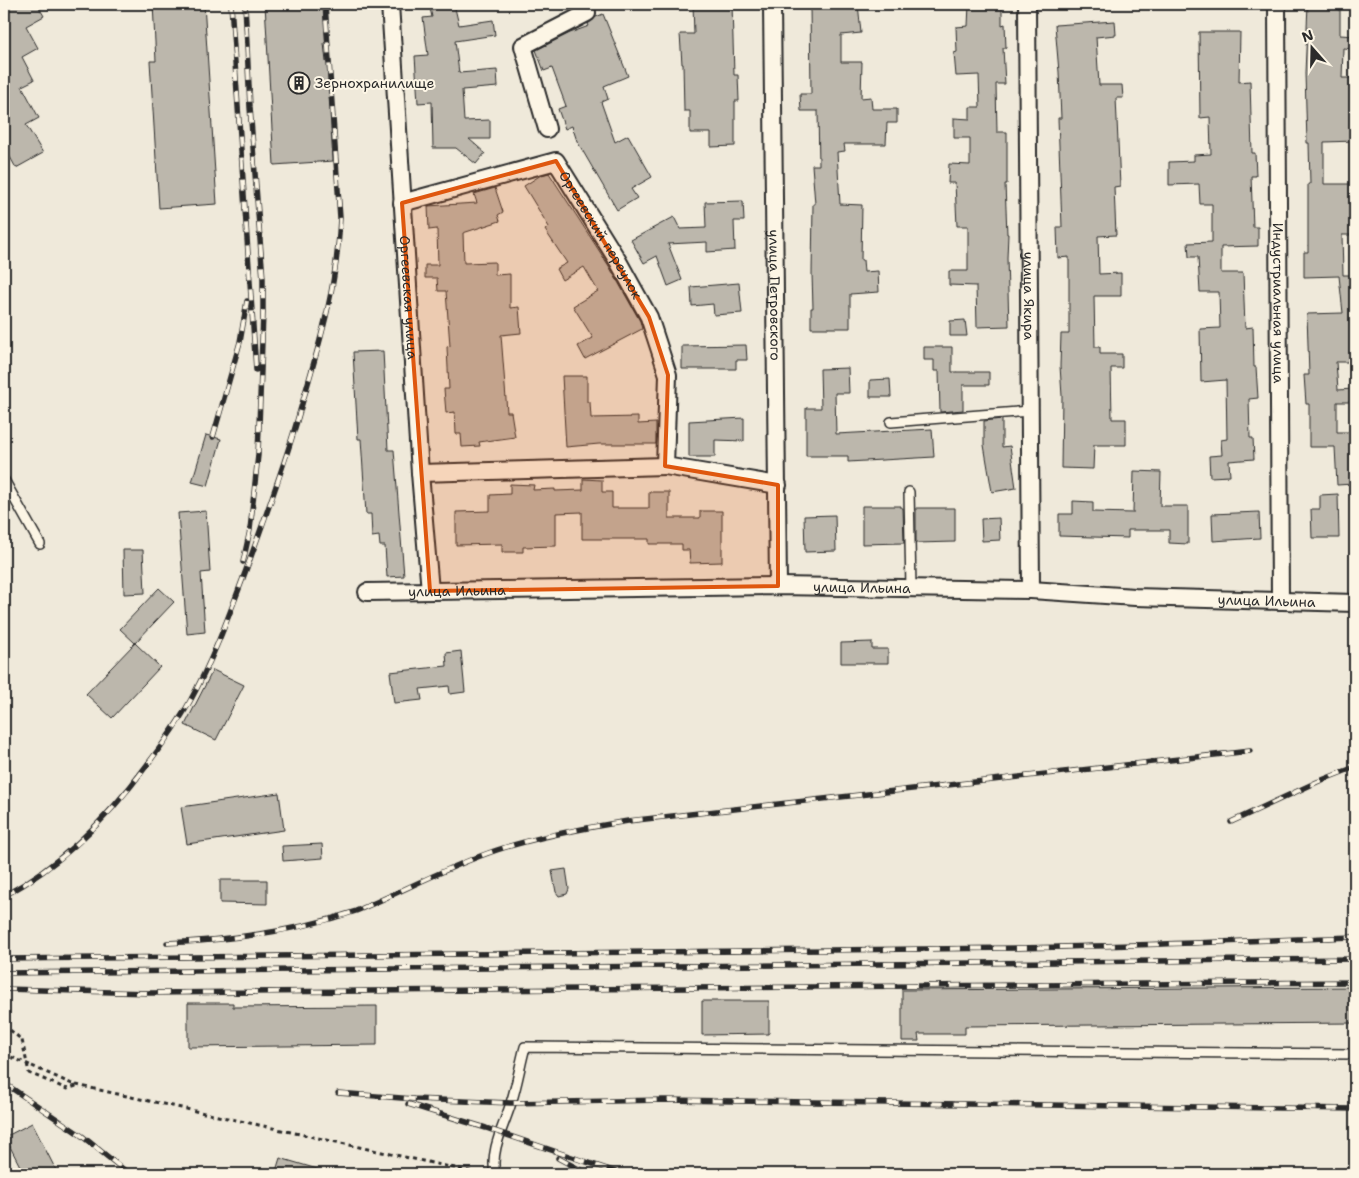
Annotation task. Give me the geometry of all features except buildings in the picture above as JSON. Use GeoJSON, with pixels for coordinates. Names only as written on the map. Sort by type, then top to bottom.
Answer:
{"type":"FeatureCollection","features":[{"type":"Feature","properties":{"kind":"street","name":"Оргеевская улица"},"geometry":{"type":"LineString","coordinates":[[390,4],[420,474],[430,591]]}},
{"type":"Feature","properties":{"kind":"street"},"geometry":{"type":"LineString","coordinates":[[546,129],[524,46],[587,13],[586,4]]}},
{"type":"Feature","properties":{"kind":"street","name":"улица Петровского"},"geometry":{"type":"LineString","coordinates":[[772,4],[778,586]]}},
{"type":"Feature","properties":{"kind":"street","name":"улица Якира"},"geometry":{"type":"LineString","coordinates":[[1027,4],[1031,590]]}},
{"type":"Feature","properties":{"kind":"street","name":"Индустриальная улица"},"geometry":{"type":"LineString","coordinates":[[1277,4],[1280,602]]}},
{"type":"Feature","properties":{"kind":"street","name":"Оргеевский переулок"},"geometry":{"type":"LineString","coordinates":[[402,203],[556,161],[618,261],[649,317],[668,375],[665,466]]}},
{"type":"Feature","properties":{"kind":"street"},"geometry":{"type":"LineString","coordinates":[[420,474],[665,466],[778,485]]}},
{"type":"Feature","properties":{"kind":"street","name":"улица Ильина"},"geometry":{"type":"LineString","coordinates":[[367,592],[778,586],[1031,590],[1135,597],[1355,603]]}},
{"type":"Feature","properties":{"kind":"lane"},"geometry":{"type":"LineString","coordinates":[[891,422],[1030,411]]}},
{"type":"Feature","properties":{"kind":"lane"},"geometry":{"type":"LineString","coordinates":[[4,480],[40,544]]}},
{"type":"Feature","properties":{"kind":"lane"},"geometry":{"type":"LineString","coordinates":[[909,492],[911,588]]}},
{"type":"Feature","properties":{"kind":"lane"},"geometry":{"type":"LineString","coordinates":[[496,1174],[494,1166],[500,1132],[511,1103],[525,1047],[1355,1054]]}},
{"type":"Feature","properties":{"kind":"path"},"geometry":{"type":"LineString","coordinates":[[4,1025],[22,1040],[29,1073],[67,1089],[80,1085]]}},
{"type":"Feature","properties":{"kind":"path"},"geometry":{"type":"LineString","coordinates":[[4,1054],[72,1084],[482,1174]]}},
{"type":"Feature","properties":{"kind":"highlighted area"},"geometry":{"type":"Polygon","coordinates":[[[556,161],[649,317],[668,375],[665,466],[778,485],[778,586],[430,591],[402,203],[556,161]]]}},
{"type":"Feature","properties":{"kind":"railway"},"geometry":{"type":"LineString","coordinates":[[231,4],[256,370]]}},
{"type":"Feature","properties":{"kind":"railway"},"geometry":{"type":"LineString","coordinates":[[243,562],[250,530],[258,455],[263,313],[263,279],[250,107],[245,4]]}},
{"type":"Feature","properties":{"kind":"railway"},"geometry":{"type":"LineString","coordinates":[[4,896],[46,869],[83,838],[132,785],[169,735],[189,703],[214,651],[262,527],[292,439],[319,346],[335,271],[340,218],[325,4]]}},
{"type":"Feature","properties":{"kind":"railway"},"geometry":{"type":"LineString","coordinates":[[213,437],[240,342],[247,301]]}},
{"type":"Feature","properties":{"kind":"railway"},"geometry":{"type":"LineString","coordinates":[[167,943],[215,940],[262,934],[333,918],[356,911],[444,871],[497,850],[546,837],[628,821],[1250,751]]}},
{"type":"Feature","properties":{"kind":"railway"},"geometry":{"type":"LineString","coordinates":[[1231,822],[1317,782],[1355,767]]}},
{"type":"Feature","properties":{"kind":"railway"},"geometry":{"type":"LineString","coordinates":[[4,959],[1018,948],[1355,937]]}},
{"type":"Feature","properties":{"kind":"railway"},"geometry":{"type":"LineString","coordinates":[[4,973],[1355,959]]}},
{"type":"Feature","properties":{"kind":"railway"},"geometry":{"type":"LineString","coordinates":[[4,989],[149,993],[1355,982]]}},
{"type":"Feature","properties":{"kind":"railway"},"geometry":{"type":"LineString","coordinates":[[4,1083],[82,1136],[129,1174]]}},
{"type":"Feature","properties":{"kind":"railway"},"geometry":{"type":"LineString","coordinates":[[338,1093],[414,1099],[511,1103],[664,1100],[1355,1109]]}},
{"type":"Feature","properties":{"kind":"railway"},"geometry":{"type":"LineString","coordinates":[[408,1104],[622,1174]]}},
{"type":"Feature","properties":{"kind":"railway"},"geometry":{"type":"LineString","coordinates":[[558,1158],[588,1174]]}},
{"type":"Feature","properties":{"kind":"place","name":"Зернохранилище"},"geometry":{"type":"Point","coordinates":[299,83]}}]}
